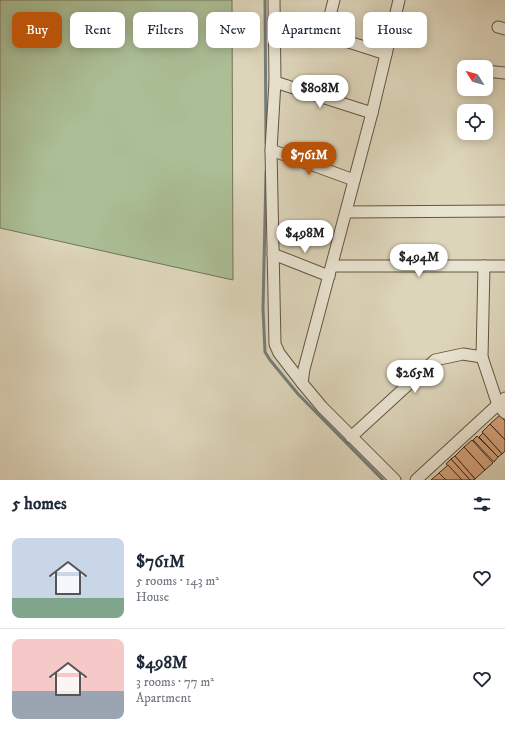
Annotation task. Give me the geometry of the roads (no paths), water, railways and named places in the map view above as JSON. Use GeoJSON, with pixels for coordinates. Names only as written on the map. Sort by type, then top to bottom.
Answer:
{"type":"FeatureCollection","features":[{"type":"Feature","properties":{"kind":"street"},"geometry":{"type":"LineString","coordinates":[[274,0],[274,12]]}},
{"type":"Feature","properties":{"kind":"street"},"geometry":{"type":"LineString","coordinates":[[331,12],[334,0]]}},
{"type":"Feature","properties":{"kind":"street"},"geometry":{"type":"LineString","coordinates":[[302,383],[304,369],[372,113],[399,0]]}},
{"type":"Feature","properties":{"kind":"street"},"geometry":{"type":"LineString","coordinates":[[355,44],[386,54]]}},
{"type":"Feature","properties":{"kind":"street"},"geometry":{"type":"LineString","coordinates":[[274,48],[275,82],[271,150],[275,344],[279,353],[302,383],[351,437],[395,480]]}},
{"type":"Feature","properties":{"kind":"street"},"geometry":{"type":"LineString","coordinates":[[493,72],[505,73]]}},
{"type":"Feature","properties":{"kind":"street"},"geometry":{"type":"LineString","coordinates":[[275,82],[372,113]]}},
{"type":"Feature","properties":{"kind":"street"},"geometry":{"type":"LineString","coordinates":[[271,150],[354,180]]}},
{"type":"Feature","properties":{"kind":"street"},"geometry":{"type":"LineString","coordinates":[[346,212],[505,211]]}},
{"type":"Feature","properties":{"kind":"street"},"geometry":{"type":"LineString","coordinates":[[272,254],[330,271],[505,266]]}},
{"type":"Feature","properties":{"kind":"street"},"geometry":{"type":"LineString","coordinates":[[416,480],[503,405],[482,357],[484,266]]}},
{"type":"Feature","properties":{"kind":"street"},"geometry":{"type":"LineString","coordinates":[[351,437],[435,360],[463,354],[482,357]]}},
{"type":"Feature","properties":{"kind":"waterway"},"geometry":{"type":"LineString","coordinates":[[265,0],[266,143]]}},
{"type":"Feature","properties":{"kind":"waterway"},"geometry":{"type":"LineString","coordinates":[[266,172],[263,309],[265,352],[298,394],[383,480]]}}]}
